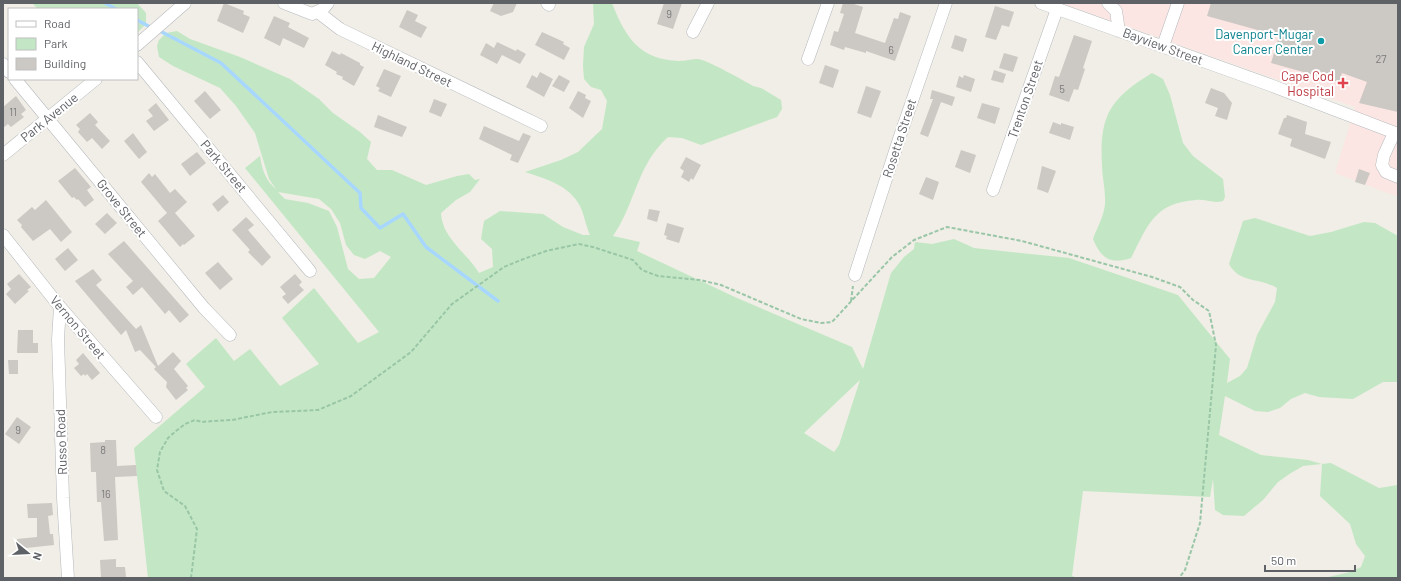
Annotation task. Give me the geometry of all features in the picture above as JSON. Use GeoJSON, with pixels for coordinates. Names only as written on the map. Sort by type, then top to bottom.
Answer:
{"type":"FeatureCollection","features":[{"type":"Feature","properties":{"kind":"street"},"geometry":{"type":"LineString","coordinates":[[138,44],[186,3]]}},
{"type":"Feature","properties":{"kind":"street"},"geometry":{"type":"LineString","coordinates":[[284,3],[312,14],[318,12],[328,3]]}},
{"type":"Feature","properties":{"kind":"street"},"geometry":{"type":"LineString","coordinates":[[693,32],[708,3]]}},
{"type":"Feature","properties":{"kind":"street"},"geometry":{"type":"LineString","coordinates":[[808,59],[828,3]]}},
{"type":"Feature","properties":{"kind":"street","name":"Rosetta Street"},"geometry":{"type":"LineString","coordinates":[[855,275],[900,136],[946,3]]}},
{"type":"Feature","properties":{"kind":"street","name":"Bayview Street"},"geometry":{"type":"LineString","coordinates":[[1041,3],[1060,8],[1396,133]]}},
{"type":"Feature","properties":{"kind":"street"},"geometry":{"type":"LineString","coordinates":[[1108,3],[1116,11],[1119,31]]}},
{"type":"Feature","properties":{"kind":"street"},"geometry":{"type":"LineString","coordinates":[[1163,46],[1178,3]]}},
{"type":"Feature","properties":{"kind":"street","name":"Trenton Street"},"geometry":{"type":"LineString","coordinates":[[993,190],[1060,8]]}},
{"type":"Feature","properties":{"kind":"street","name":"Highland Street"},"geometry":{"type":"LineString","coordinates":[[318,12],[340,29],[541,126]]}},
{"type":"Feature","properties":{"kind":"street","name":"Park Street"},"geometry":{"type":"LineString","coordinates":[[138,63],[310,271]]}},
{"type":"Feature","properties":{"kind":"street","name":"Grove Street"},"geometry":{"type":"LineString","coordinates":[[16,80],[204,308],[230,335]]}},
{"type":"Feature","properties":{"kind":"street","name":"Park Avenue"},"geometry":{"type":"LineString","coordinates":[[3,155],[95,80]]}},
{"type":"Feature","properties":{"kind":"street"},"geometry":{"type":"LineString","coordinates":[[1396,133],[1384,155],[1382,165],[1386,172],[1398,177]]}},
{"type":"Feature","properties":{"kind":"street","name":"Vernon Street"},"geometry":{"type":"LineString","coordinates":[[3,235],[60,307],[156,418]]}},
{"type":"Feature","properties":{"kind":"street","name":"Russo Road"},"geometry":{"type":"LineString","coordinates":[[60,307],[58,339],[63,498],[68,578]]}},
{"type":"Feature","properties":{"kind":"path"},"geometry":{"type":"LineString","coordinates":[[192,578],[197,529],[185,506],[164,491],[156,470],[160,452],[168,438],[192,420],[202,422],[232,420],[272,412],[318,410],[351,396],[411,352],[452,304],[504,267],[546,251],[579,244],[633,260],[642,270],[658,276],[700,280],[721,285],[801,319],[821,323],[832,322],[892,257],[914,240],[947,227],[964,229],[1036,245],[1152,277],[1180,287],[1193,300],[1209,311],[1216,345],[1200,523],[1185,570],[1179,578]]}},
{"type":"Feature","properties":{"kind":"path"},"geometry":{"type":"LineString","coordinates":[[850,302],[855,275]]}},
{"type":"Feature","properties":{"kind":"shaded area","name":"Cape Cod Hospital"},"geometry":{"type":"Polygon","coordinates":[[[1061,3],[1398,3],[1398,197],[1335,173],[1355,107],[1061,3]]]}},
{"type":"Feature","properties":{"kind":"green space"},"geometry":{"type":"Polygon","coordinates":[[[32,3],[137,3],[146,13],[146,24],[138,32],[138,8],[37,8],[32,3]]]}},
{"type":"Feature","properties":{"kind":"green space"},"geometry":{"type":"Polygon","coordinates":[[[593,3],[612,3],[622,26],[636,44],[644,51],[665,60],[702,60],[753,86],[761,88],[781,100],[782,109],[777,117],[701,145],[682,138],[668,137],[657,148],[649,160],[627,211],[613,236],[640,242],[637,251],[737,298],[852,347],[863,369],[891,273],[904,257],[914,249],[915,242],[932,244],[954,239],[974,248],[1069,258],[1178,295],[1230,359],[1227,383],[1240,376],[1247,368],[1257,335],[1275,302],[1277,288],[1239,275],[1229,264],[1243,221],[1255,218],[1310,236],[1331,232],[1364,222],[1375,223],[1398,236],[1398,382],[1383,382],[1353,399],[1319,397],[1305,393],[1291,399],[1280,408],[1268,412],[1255,411],[1225,396],[1219,435],[1261,455],[1308,460],[1322,464],[1303,466],[1291,473],[1278,482],[1263,500],[1244,516],[1223,515],[1215,510],[1213,479],[1210,497],[1083,491],[1072,576],[1078,578],[148,578],[134,448],[205,387],[186,364],[216,338],[234,361],[250,349],[280,386],[319,364],[282,318],[314,288],[358,343],[379,332],[245,168],[260,156],[265,175],[276,189],[269,179],[255,133],[236,106],[220,88],[173,66],[159,57],[157,46],[159,40],[166,33],[177,31],[190,39],[240,57],[290,79],[319,99],[333,113],[360,132],[371,142],[367,159],[377,170],[392,170],[426,185],[469,174],[475,180],[480,179],[470,192],[456,200],[441,213],[442,222],[450,238],[479,273],[493,267],[492,249],[481,239],[484,221],[500,211],[543,214],[563,227],[583,235],[590,235],[580,206],[570,193],[541,177],[525,172],[561,160],[578,152],[602,129],[607,101],[601,90],[591,87],[584,79],[583,66],[584,47],[594,24],[593,3]],[[278,192],[285,199],[308,203],[329,211],[337,227],[348,269],[359,279],[374,278],[391,257],[380,251],[365,259],[354,255],[346,245],[340,223],[331,209],[319,199],[278,192]],[[860,380],[804,433],[834,452],[839,445],[860,380]]]}},
{"type":"Feature","properties":{"kind":"green space"},"geometry":{"type":"Polygon","coordinates":[[[1152,73],[1163,79],[1170,95],[1183,143],[1193,156],[1223,179],[1225,197],[1223,201],[1219,202],[1196,200],[1182,202],[1161,211],[1142,235],[1131,258],[1117,261],[1112,260],[1107,258],[1099,251],[1093,239],[1102,217],[1105,204],[1102,165],[1103,133],[1110,110],[1117,100],[1126,91],[1152,73]]]}},
{"type":"Feature","properties":{"kind":"green space"},"geometry":{"type":"Polygon","coordinates":[[[1331,463],[1379,488],[1398,485],[1398,578],[1324,578],[1350,572],[1361,567],[1365,556],[1356,544],[1350,524],[1320,496],[1322,464],[1331,463]]]}},
{"type":"Feature","properties":{"kind":"building"},"geometry":{"type":"Polygon","coordinates":[[[224,3],[244,11],[243,14],[250,17],[243,33],[217,21],[224,3]]]}},
{"type":"Feature","properties":{"kind":"building"},"geometry":{"type":"Polygon","coordinates":[[[494,3],[517,3],[513,12],[501,16],[490,11],[494,3]]]}},
{"type":"Feature","properties":{"kind":"building"},"geometry":{"type":"Polygon","coordinates":[[[664,3],[682,3],[673,29],[657,24],[664,3]]]}},
{"type":"Feature","properties":{"kind":"building"},"geometry":{"type":"Polygon","coordinates":[[[843,3],[851,3],[863,7],[855,33],[885,43],[894,18],[898,19],[900,12],[911,16],[895,61],[866,51],[866,53],[845,47],[844,50],[830,45],[834,31],[838,32],[844,14],[840,13],[843,3]]]}},
{"type":"Feature","properties":{"kind":"building"},"geometry":{"type":"Polygon","coordinates":[[[1211,3],[1398,3],[1398,112],[1359,103],[1367,82],[1342,73],[1339,82],[1271,63],[1279,36],[1207,16],[1211,3]]]}},
{"type":"Feature","properties":{"kind":"building"},"geometry":{"type":"Polygon","coordinates":[[[995,6],[1014,12],[1009,27],[1002,25],[996,40],[985,37],[995,6]]]}},
{"type":"Feature","properties":{"kind":"building"},"geometry":{"type":"Polygon","coordinates":[[[407,10],[418,15],[415,21],[427,27],[421,38],[399,27],[407,10]]]}},
{"type":"Feature","properties":{"kind":"building"},"geometry":{"type":"Polygon","coordinates":[[[274,16],[290,23],[288,27],[309,38],[304,48],[283,38],[280,46],[264,38],[274,16]]]}},
{"type":"Feature","properties":{"kind":"building"},"geometry":{"type":"Polygon","coordinates":[[[542,32],[564,42],[563,44],[570,48],[564,60],[535,45],[542,32]]]}},
{"type":"Feature","properties":{"kind":"building"},"geometry":{"type":"Polygon","coordinates":[[[955,35],[967,39],[963,52],[951,48],[955,35]]]}},
{"type":"Feature","properties":{"kind":"building"},"geometry":{"type":"Polygon","coordinates":[[[1074,35],[1092,41],[1083,68],[1085,69],[1078,90],[1074,89],[1069,102],[1049,95],[1055,76],[1059,77],[1074,35]]]}},
{"type":"Feature","properties":{"kind":"building"},"geometry":{"type":"Polygon","coordinates":[[[497,42],[526,54],[520,64],[502,55],[497,64],[480,55],[486,43],[494,48],[497,42]]]}},
{"type":"Feature","properties":{"kind":"building"},"geometry":{"type":"Polygon","coordinates":[[[332,51],[340,55],[341,53],[360,63],[360,65],[364,67],[354,86],[342,79],[343,77],[336,74],[337,72],[325,65],[332,51]]]}},
{"type":"Feature","properties":{"kind":"building"},"geometry":{"type":"Polygon","coordinates":[[[1004,53],[1018,57],[1013,72],[999,68],[1004,53]]]}},
{"type":"Feature","properties":{"kind":"building"},"geometry":{"type":"Polygon","coordinates":[[[825,65],[839,70],[833,88],[819,83],[825,65]]]}},
{"type":"Feature","properties":{"kind":"building"},"geometry":{"type":"Polygon","coordinates":[[[384,69],[401,76],[391,97],[378,91],[380,88],[376,86],[384,69]]]}},
{"type":"Feature","properties":{"kind":"building"},"geometry":{"type":"Polygon","coordinates":[[[994,70],[1006,74],[1003,83],[991,80],[994,70]]]}},
{"type":"Feature","properties":{"kind":"building"},"geometry":{"type":"Polygon","coordinates":[[[540,72],[553,79],[544,97],[526,87],[532,75],[537,78],[540,72]]]}},
{"type":"Feature","properties":{"kind":"building"},"geometry":{"type":"Polygon","coordinates":[[[559,75],[570,81],[564,92],[552,86],[559,75]]]}},
{"type":"Feature","properties":{"kind":"building"},"geometry":{"type":"Polygon","coordinates":[[[964,75],[975,79],[971,92],[956,87],[959,76],[963,78],[964,75]]]}},
{"type":"Feature","properties":{"kind":"building"},"geometry":{"type":"Polygon","coordinates":[[[866,86],[881,91],[871,118],[857,113],[866,86]]]}},
{"type":"Feature","properties":{"kind":"building"},"geometry":{"type":"Polygon","coordinates":[[[1211,88],[1224,93],[1232,103],[1227,120],[1215,116],[1218,108],[1205,103],[1211,88]]]}},
{"type":"Feature","properties":{"kind":"building"},"geometry":{"type":"Polygon","coordinates":[[[932,90],[955,97],[952,106],[941,102],[928,137],[920,134],[933,99],[930,99],[932,90]]]}},
{"type":"Feature","properties":{"kind":"building"},"geometry":{"type":"Polygon","coordinates":[[[205,91],[221,110],[210,119],[194,101],[205,91]]]}},
{"type":"Feature","properties":{"kind":"building"},"geometry":{"type":"Polygon","coordinates":[[[578,91],[586,95],[585,98],[591,101],[583,118],[569,108],[578,91]]]}},
{"type":"Feature","properties":{"kind":"building"},"geometry":{"type":"Polygon","coordinates":[[[16,96],[26,110],[21,114],[24,117],[11,127],[8,124],[3,128],[3,107],[16,96]]]}},
{"type":"Feature","properties":{"kind":"building"},"geometry":{"type":"Polygon","coordinates":[[[434,99],[447,104],[441,117],[429,112],[434,99]]]}},
{"type":"Feature","properties":{"kind":"building"},"geometry":{"type":"Polygon","coordinates":[[[156,103],[169,120],[154,131],[146,121],[153,116],[148,110],[156,103]]]}},
{"type":"Feature","properties":{"kind":"building"},"geometry":{"type":"Polygon","coordinates":[[[982,103],[1000,108],[995,124],[977,118],[982,103]]]}},
{"type":"Feature","properties":{"kind":"building"},"geometry":{"type":"Polygon","coordinates":[[[90,113],[98,122],[95,125],[110,141],[102,149],[92,138],[87,142],[78,132],[80,129],[76,125],[90,113]]]}},
{"type":"Feature","properties":{"kind":"building"},"geometry":{"type":"Polygon","coordinates":[[[378,115],[407,127],[402,137],[374,127],[378,115]]]}},
{"type":"Feature","properties":{"kind":"building"},"geometry":{"type":"Polygon","coordinates":[[[1287,115],[1307,122],[1305,134],[1331,142],[1325,159],[1290,146],[1292,139],[1278,134],[1284,118],[1286,118],[1287,115]]]}},
{"type":"Feature","properties":{"kind":"building"},"geometry":{"type":"Polygon","coordinates":[[[1053,122],[1074,127],[1070,140],[1049,133],[1053,122]]]}},
{"type":"Feature","properties":{"kind":"building"},"geometry":{"type":"Polygon","coordinates":[[[484,126],[519,141],[523,133],[531,136],[518,163],[510,160],[512,155],[479,139],[484,126]]]}},
{"type":"Feature","properties":{"kind":"building"},"geometry":{"type":"Polygon","coordinates":[[[133,133],[147,152],[139,159],[124,141],[133,133]]]}},
{"type":"Feature","properties":{"kind":"building"},"geometry":{"type":"Polygon","coordinates":[[[961,150],[976,155],[970,173],[955,167],[961,150]]]}},
{"type":"Feature","properties":{"kind":"building"},"geometry":{"type":"Polygon","coordinates":[[[197,152],[206,163],[190,176],[181,164],[197,152]]]}},
{"type":"Feature","properties":{"kind":"building"},"geometry":{"type":"Polygon","coordinates":[[[686,157],[701,165],[693,180],[691,178],[689,182],[681,177],[684,171],[680,168],[686,157]]]}},
{"type":"Feature","properties":{"kind":"building"},"geometry":{"type":"Polygon","coordinates":[[[1042,166],[1056,171],[1048,193],[1037,189],[1042,166]]]}},
{"type":"Feature","properties":{"kind":"building"},"geometry":{"type":"Polygon","coordinates":[[[75,168],[91,187],[87,190],[94,200],[85,207],[78,199],[77,200],[74,197],[72,198],[58,181],[75,168]]]}},
{"type":"Feature","properties":{"kind":"building"},"geometry":{"type":"Polygon","coordinates":[[[1359,169],[1370,173],[1365,185],[1355,182],[1359,169]]]}},
{"type":"Feature","properties":{"kind":"building"},"geometry":{"type":"Polygon","coordinates":[[[149,173],[152,177],[155,174],[170,193],[175,189],[187,202],[175,213],[195,236],[180,247],[158,221],[167,213],[141,182],[149,173]]]}},
{"type":"Feature","properties":{"kind":"building"},"geometry":{"type":"Polygon","coordinates":[[[926,177],[939,182],[933,200],[919,194],[926,177]]]}},
{"type":"Feature","properties":{"kind":"building"},"geometry":{"type":"Polygon","coordinates":[[[223,195],[229,202],[218,212],[212,204],[223,195]]]}},
{"type":"Feature","properties":{"kind":"building"},"geometry":{"type":"Polygon","coordinates":[[[46,200],[72,232],[61,242],[50,229],[33,241],[17,220],[32,207],[35,210],[46,200]]]}},
{"type":"Feature","properties":{"kind":"building"},"geometry":{"type":"Polygon","coordinates":[[[649,209],[660,211],[657,222],[647,219],[649,209]]]}},
{"type":"Feature","properties":{"kind":"building"},"geometry":{"type":"Polygon","coordinates":[[[107,213],[117,223],[105,234],[95,224],[107,213]]]}},
{"type":"Feature","properties":{"kind":"building"},"geometry":{"type":"Polygon","coordinates":[[[246,217],[254,225],[248,230],[271,257],[262,266],[248,252],[250,250],[232,230],[246,217]]]}},
{"type":"Feature","properties":{"kind":"building"},"geometry":{"type":"Polygon","coordinates":[[[667,223],[684,228],[679,243],[666,239],[667,236],[664,235],[667,223]]]}},
{"type":"Feature","properties":{"kind":"building"},"geometry":{"type":"Polygon","coordinates":[[[124,241],[189,315],[180,323],[169,310],[165,314],[142,287],[133,295],[126,287],[133,281],[108,254],[124,241]]]}},
{"type":"Feature","properties":{"kind":"building"},"geometry":{"type":"Polygon","coordinates":[[[68,248],[78,260],[65,271],[55,259],[68,248]]]}},
{"type":"Feature","properties":{"kind":"building"},"geometry":{"type":"Polygon","coordinates":[[[218,262],[233,279],[220,290],[205,273],[218,262]]]}},
{"type":"Feature","properties":{"kind":"building"},"geometry":{"type":"Polygon","coordinates":[[[93,269],[102,280],[96,285],[136,329],[141,325],[158,366],[173,352],[181,361],[174,369],[188,386],[186,388],[188,390],[176,400],[166,387],[167,382],[154,369],[156,367],[140,350],[135,352],[126,330],[121,335],[75,281],[93,269]]]}},
{"type":"Feature","properties":{"kind":"building"},"geometry":{"type":"Polygon","coordinates":[[[19,274],[31,287],[27,290],[29,291],[15,304],[6,294],[11,289],[7,284],[19,274]]]}},
{"type":"Feature","properties":{"kind":"building"},"geometry":{"type":"Polygon","coordinates":[[[295,274],[302,282],[299,285],[304,290],[288,304],[282,297],[286,294],[280,287],[295,274]]]}},
{"type":"Feature","properties":{"kind":"building"},"geometry":{"type":"Polygon","coordinates":[[[18,330],[33,330],[33,343],[38,343],[38,353],[17,353],[18,330]]]}},
{"type":"Feature","properties":{"kind":"building"},"geometry":{"type":"Polygon","coordinates":[[[83,353],[100,373],[92,380],[87,374],[85,376],[84,374],[81,376],[74,368],[79,364],[76,360],[83,353]]]}},
{"type":"Feature","properties":{"kind":"building"},"geometry":{"type":"Polygon","coordinates":[[[8,360],[18,360],[18,374],[9,374],[8,360]]]}},
{"type":"Feature","properties":{"kind":"building"},"geometry":{"type":"Polygon","coordinates":[[[17,417],[31,427],[19,444],[5,434],[17,417]]]}},
{"type":"Feature","properties":{"kind":"building"},"geometry":{"type":"Polygon","coordinates":[[[105,440],[116,440],[117,466],[136,465],[137,476],[115,477],[118,540],[104,541],[101,502],[97,502],[96,472],[91,472],[90,443],[105,442],[105,440]]]}},
{"type":"Feature","properties":{"kind":"building"},"geometry":{"type":"Polygon","coordinates":[[[52,503],[53,515],[48,516],[50,534],[53,534],[54,545],[26,548],[18,547],[17,539],[37,537],[37,518],[28,518],[27,504],[52,503]]]}},
{"type":"Feature","properties":{"kind":"building"},"geometry":{"type":"Polygon","coordinates":[[[116,559],[116,567],[125,567],[126,577],[101,578],[100,560],[116,559]]]}},
{"type":"Feature","properties":{"kind":"waterway"},"geometry":{"type":"LineString","coordinates":[[105,3],[114,8]]}},
{"type":"Feature","properties":{"kind":"waterway"},"geometry":{"type":"LineString","coordinates":[[138,21],[152,28]]}},
{"type":"Feature","properties":{"kind":"waterway"},"geometry":{"type":"LineString","coordinates":[[158,30],[221,63],[360,193],[361,208],[380,228],[403,214],[426,247],[498,301]]}},
{"type":"Feature","properties":{"kind":"place","name":"Davenport-Mugar Cancer Center"},"geometry":{"type":"Point","coordinates":[1321,41]}},
{"type":"Feature","properties":{"kind":"place","name":"Cape Cod Hospital"},"geometry":{"type":"Point","coordinates":[1343,83]}}]}
